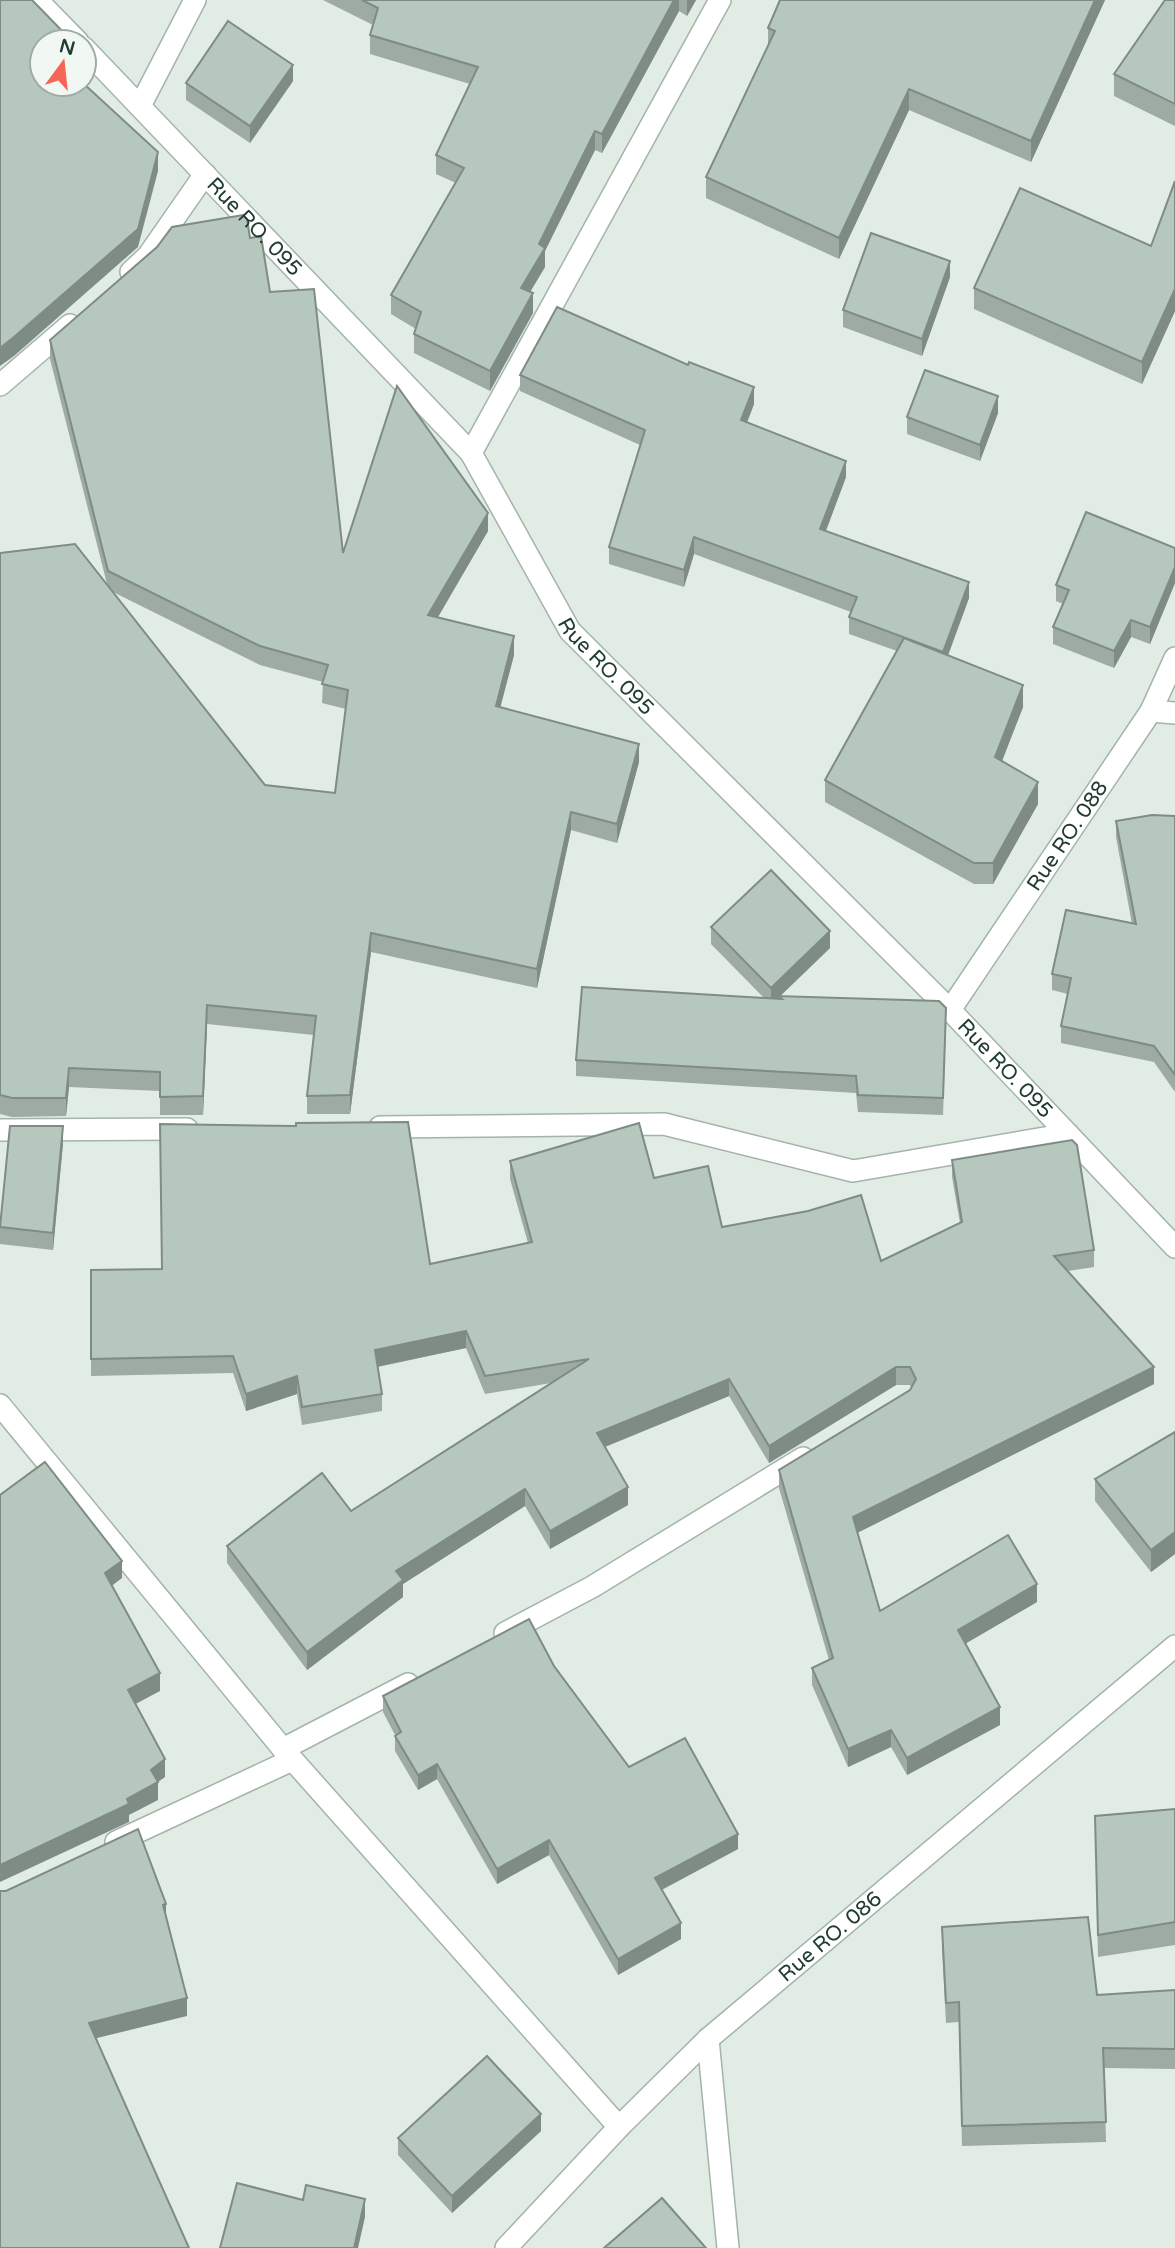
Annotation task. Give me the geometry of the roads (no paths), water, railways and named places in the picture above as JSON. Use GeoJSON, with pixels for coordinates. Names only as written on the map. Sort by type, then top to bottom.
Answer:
{"type":"FeatureCollection","features":[{"type":"Feature","properties":{"kind":"street"},"geometry":{"type":"LineString","coordinates":[[37,0],[64,28]]}},
{"type":"Feature","properties":{"kind":"street"},"geometry":{"type":"LineString","coordinates":[[140,106],[195,0]]}},
{"type":"Feature","properties":{"kind":"street"},"geometry":{"type":"LineString","coordinates":[[471,453],[720,0]]}},
{"type":"Feature","properties":{"kind":"street","name":"Rue RO. 095"},"geometry":{"type":"LineString","coordinates":[[98,62],[471,453],[570,631],[950,1010],[1175,1247]]}},
{"type":"Feature","properties":{"kind":"street"},"geometry":{"type":"LineString","coordinates":[[119,282],[148,257],[205,174]]}},
{"type":"Feature","properties":{"kind":"street"},"geometry":{"type":"LineString","coordinates":[[0,385],[89,308]]}},
{"type":"Feature","properties":{"kind":"street","name":"Rue RO. 088"},"geometry":{"type":"LineString","coordinates":[[950,1010],[1151,711],[1175,658]]}},
{"type":"Feature","properties":{"kind":"street"},"geometry":{"type":"LineString","coordinates":[[1151,711],[1175,713]]}},
{"type":"Feature","properties":{"kind":"street"},"geometry":{"type":"LineString","coordinates":[[359,1127],[664,1124],[853,1171],[1068,1134]]}},
{"type":"Feature","properties":{"kind":"street"},"geometry":{"type":"LineString","coordinates":[[0,1130],[207,1128]]}},
{"type":"Feature","properties":{"kind":"street"},"geometry":{"type":"LineString","coordinates":[[0,1405],[288,1754],[619,2127]]}},
{"type":"Feature","properties":{"kind":"street"},"geometry":{"type":"LineString","coordinates":[[481,1646],[592,1587],[822,1446]]}},
{"type":"Feature","properties":{"kind":"street","name":"Rue RO. 086"},"geometry":{"type":"LineString","coordinates":[[506,2248],[619,2127],[708,2039],[1175,1646]]}},
{"type":"Feature","properties":{"kind":"street"},"geometry":{"type":"LineString","coordinates":[[97,1851],[288,1754],[431,1671]]}},
{"type":"Feature","properties":{"kind":"street"},"geometry":{"type":"LineString","coordinates":[[708,2039],[728,2248]]}}]}
